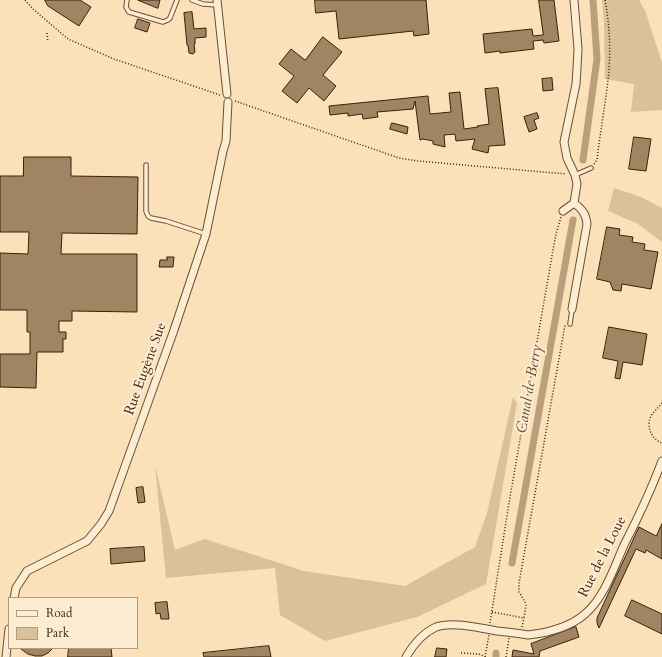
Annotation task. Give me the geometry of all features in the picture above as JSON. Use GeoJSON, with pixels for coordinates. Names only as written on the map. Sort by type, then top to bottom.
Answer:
{"type":"FeatureCollection","features":[{"type":"Feature","properties":{"kind":"street"},"geometry":{"type":"LineString","coordinates":[[564,211],[574,203],[577,184],[571,175],[564,142],[576,84],[578,49],[574,0]]}},
{"type":"Feature","properties":{"kind":"street","name":"Rue Eugène Sue"},"geometry":{"type":"LineString","coordinates":[[14,597],[16,588],[27,571],[87,541],[102,524],[109,511],[174,330],[206,234],[226,141],[228,98],[217,2]]}},
{"type":"Feature","properties":{"kind":"street"},"geometry":{"type":"LineString","coordinates":[[572,309],[587,224],[585,213],[574,203]]}},
{"type":"Feature","properties":{"kind":"street","name":"Rue de la Loue"},"geometry":{"type":"LineString","coordinates":[[406,657],[419,639],[435,628],[447,625],[528,635],[546,632],[583,616],[594,605],[607,583],[659,477],[662,461]]}},
{"type":"Feature","properties":{"kind":"street"},"geometry":{"type":"LineString","coordinates":[[6,657],[8,638]]}},
{"type":"Feature","properties":{"kind":"lane"},"geometry":{"type":"LineString","coordinates":[[127,0],[126,8],[129,12],[163,22],[170,18],[177,0]]}},
{"type":"Feature","properties":{"kind":"lane"},"geometry":{"type":"LineString","coordinates":[[192,0],[203,4],[217,2]]}},
{"type":"Feature","properties":{"kind":"lane"},"geometry":{"type":"LineString","coordinates":[[146,165],[146,211],[148,216],[206,234]]}},
{"type":"Feature","properties":{"kind":"lane"},"geometry":{"type":"LineString","coordinates":[[571,175],[591,168]]}},
{"type":"Feature","properties":{"kind":"lane"},"geometry":{"type":"LineString","coordinates":[[570,324],[572,309]]}},
{"type":"Feature","properties":{"kind":"path"},"geometry":{"type":"LineString","coordinates":[[25,0],[33,9],[68,39],[114,60],[400,158],[418,161],[571,175]]}},
{"type":"Feature","properties":{"kind":"path"},"geometry":{"type":"LineString","coordinates":[[591,168],[597,160],[608,79],[609,26],[605,0]]}},
{"type":"Feature","properties":{"kind":"path"},"geometry":{"type":"LineString","coordinates":[[47,33],[48,42]]}},
{"type":"Feature","properties":{"kind":"path"},"geometry":{"type":"LineString","coordinates":[[461,653],[479,654],[486,657],[509,503],[553,250],[560,219],[564,211]]}},
{"type":"Feature","properties":{"kind":"path"},"geometry":{"type":"LineString","coordinates":[[527,629],[522,628],[526,605],[520,596],[520,583],[565,324]]}},
{"type":"Feature","properties":{"kind":"path"},"geometry":{"type":"LineString","coordinates":[[662,403],[652,415],[649,421],[649,426],[655,439],[662,443]]}},
{"type":"Feature","properties":{"kind":"path"},"geometry":{"type":"LineString","coordinates":[[492,612],[524,618]]}},
{"type":"Feature","properties":{"kind":"path"},"geometry":{"type":"LineString","coordinates":[[506,657],[510,633]]}},
{"type":"Feature","properties":{"kind":"green space"},"geometry":{"type":"Polygon","coordinates":[[[602,0],[639,0],[646,13],[662,63],[662,110],[631,112],[634,84],[605,79],[602,0]]]}},
{"type":"Feature","properties":{"kind":"green space"},"geometry":{"type":"Polygon","coordinates":[[[614,188],[641,197],[662,208],[662,242],[638,224],[608,211],[614,188]]]}},
{"type":"Feature","properties":{"kind":"green space"},"geometry":{"type":"Polygon","coordinates":[[[513,397],[517,403],[486,584],[417,617],[325,641],[280,615],[275,568],[166,578],[155,465],[175,550],[205,539],[304,571],[405,586],[475,547],[487,513],[513,397]]]}},
{"type":"Feature","properties":{"kind":"building"},"geometry":{"type":"Polygon","coordinates":[[[45,0],[80,0],[91,7],[79,26],[48,6],[45,0]]]}},
{"type":"Feature","properties":{"kind":"building"},"geometry":{"type":"Polygon","coordinates":[[[138,0],[160,0],[158,8],[138,0]]]}},
{"type":"Feature","properties":{"kind":"building"},"geometry":{"type":"Polygon","coordinates":[[[315,0],[426,0],[429,34],[414,36],[413,31],[339,39],[336,11],[316,13],[315,0]]]}},
{"type":"Feature","properties":{"kind":"building"},"geometry":{"type":"Polygon","coordinates":[[[539,0],[554,0],[559,41],[544,43],[543,40],[533,41],[534,49],[500,53],[500,51],[485,53],[483,34],[532,29],[533,36],[543,35],[539,0]]]}},
{"type":"Feature","properties":{"kind":"building"},"geometry":{"type":"Polygon","coordinates":[[[192,12],[194,29],[206,28],[206,37],[195,38],[195,52],[193,54],[189,53],[187,45],[184,13],[192,12]]]}},
{"type":"Feature","properties":{"kind":"building"},"geometry":{"type":"Polygon","coordinates":[[[138,19],[150,23],[147,32],[135,28],[138,19]]]}},
{"type":"Feature","properties":{"kind":"building"},"geometry":{"type":"Polygon","coordinates":[[[323,37],[342,52],[323,75],[336,86],[324,101],[309,88],[297,103],[282,91],[294,76],[279,64],[291,49],[305,60],[323,37]]]}},
{"type":"Feature","properties":{"kind":"building"},"geometry":{"type":"Polygon","coordinates":[[[552,78],[553,90],[543,91],[542,79],[552,78]]]}},
{"type":"Feature","properties":{"kind":"building"},"geometry":{"type":"Polygon","coordinates":[[[498,88],[505,145],[489,146],[488,153],[472,149],[475,139],[456,141],[455,134],[444,135],[445,147],[433,144],[433,141],[423,139],[420,140],[415,101],[413,109],[377,112],[378,117],[363,119],[362,114],[348,116],[348,113],[330,115],[329,106],[428,96],[430,114],[451,112],[449,93],[460,92],[464,129],[478,127],[477,126],[489,124],[485,89],[498,88]]]}},
{"type":"Feature","properties":{"kind":"building"},"geometry":{"type":"Polygon","coordinates":[[[537,113],[539,118],[534,120],[537,129],[529,132],[524,117],[537,113]]]}},
{"type":"Feature","properties":{"kind":"building"},"geometry":{"type":"Polygon","coordinates":[[[392,123],[408,127],[407,134],[390,129],[392,123]]]}},
{"type":"Feature","properties":{"kind":"building"},"geometry":{"type":"Polygon","coordinates":[[[634,137],[651,139],[646,171],[629,169],[634,137]]]}},
{"type":"Feature","properties":{"kind":"building"},"geometry":{"type":"Polygon","coordinates":[[[24,157],[71,157],[71,176],[138,177],[137,234],[62,233],[61,254],[137,254],[137,312],[72,311],[72,321],[59,321],[59,332],[66,332],[66,339],[63,339],[63,352],[37,352],[36,388],[0,387],[0,354],[30,354],[30,332],[27,332],[27,310],[0,310],[0,253],[28,254],[29,232],[0,232],[0,176],[23,176],[24,157]]]}},
{"type":"Feature","properties":{"kind":"building"},"geometry":{"type":"Polygon","coordinates":[[[607,227],[620,229],[619,235],[633,237],[632,242],[645,244],[644,250],[658,252],[651,289],[622,284],[621,291],[613,290],[610,282],[597,279],[607,227]]]}},
{"type":"Feature","properties":{"kind":"building"},"geometry":{"type":"Polygon","coordinates":[[[167,257],[174,257],[173,267],[159,267],[160,260],[167,260],[167,257]]]}},
{"type":"Feature","properties":{"kind":"building"},"geometry":{"type":"Polygon","coordinates":[[[609,327],[647,334],[642,365],[623,362],[620,379],[615,378],[618,361],[603,358],[609,327]]]}},
{"type":"Feature","properties":{"kind":"building"},"geometry":{"type":"Polygon","coordinates":[[[143,487],[145,502],[138,503],[136,488],[143,487]]]}},
{"type":"Feature","properties":{"kind":"building"},"geometry":{"type":"Polygon","coordinates":[[[662,524],[662,559],[646,550],[645,553],[636,549],[599,628],[597,618],[639,527],[656,536],[662,524]]]}},
{"type":"Feature","properties":{"kind":"building"},"geometry":{"type":"Polygon","coordinates":[[[144,547],[145,561],[111,564],[110,549],[144,547]]]}},
{"type":"Feature","properties":{"kind":"building"},"geometry":{"type":"Polygon","coordinates":[[[632,600],[662,614],[662,634],[625,616],[632,600]]]}},
{"type":"Feature","properties":{"kind":"building"},"geometry":{"type":"Polygon","coordinates":[[[167,602],[169,619],[161,619],[160,613],[156,614],[155,603],[167,602]]]}},
{"type":"Feature","properties":{"kind":"building"},"geometry":{"type":"Polygon","coordinates":[[[576,627],[579,637],[540,651],[539,657],[512,657],[513,650],[534,654],[531,644],[576,627]]]}},
{"type":"Feature","properties":{"kind":"building"},"geometry":{"type":"Polygon","coordinates":[[[269,646],[271,657],[204,657],[203,653],[269,646]]]}},
{"type":"Feature","properties":{"kind":"building"},"geometry":{"type":"Polygon","coordinates":[[[437,648],[447,649],[446,657],[435,657],[437,648]]]}},
{"type":"Feature","properties":{"kind":"building"},"geometry":{"type":"Polygon","coordinates":[[[21,649],[52,649],[42,656],[28,654],[21,649]]]}},
{"type":"Feature","properties":{"kind":"building"},"geometry":{"type":"Polygon","coordinates":[[[69,649],[111,649],[112,657],[68,657],[69,649]]]}},
{"type":"Feature","properties":{"kind":"waterway","name":"Canal de Berry"},"geometry":{"type":"LineString","coordinates":[[583,160],[597,59],[593,0]]}},
{"type":"Feature","properties":{"kind":"waterway","name":"Canal de Berry"},"geometry":{"type":"LineString","coordinates":[[512,563],[573,220]]}}]}
